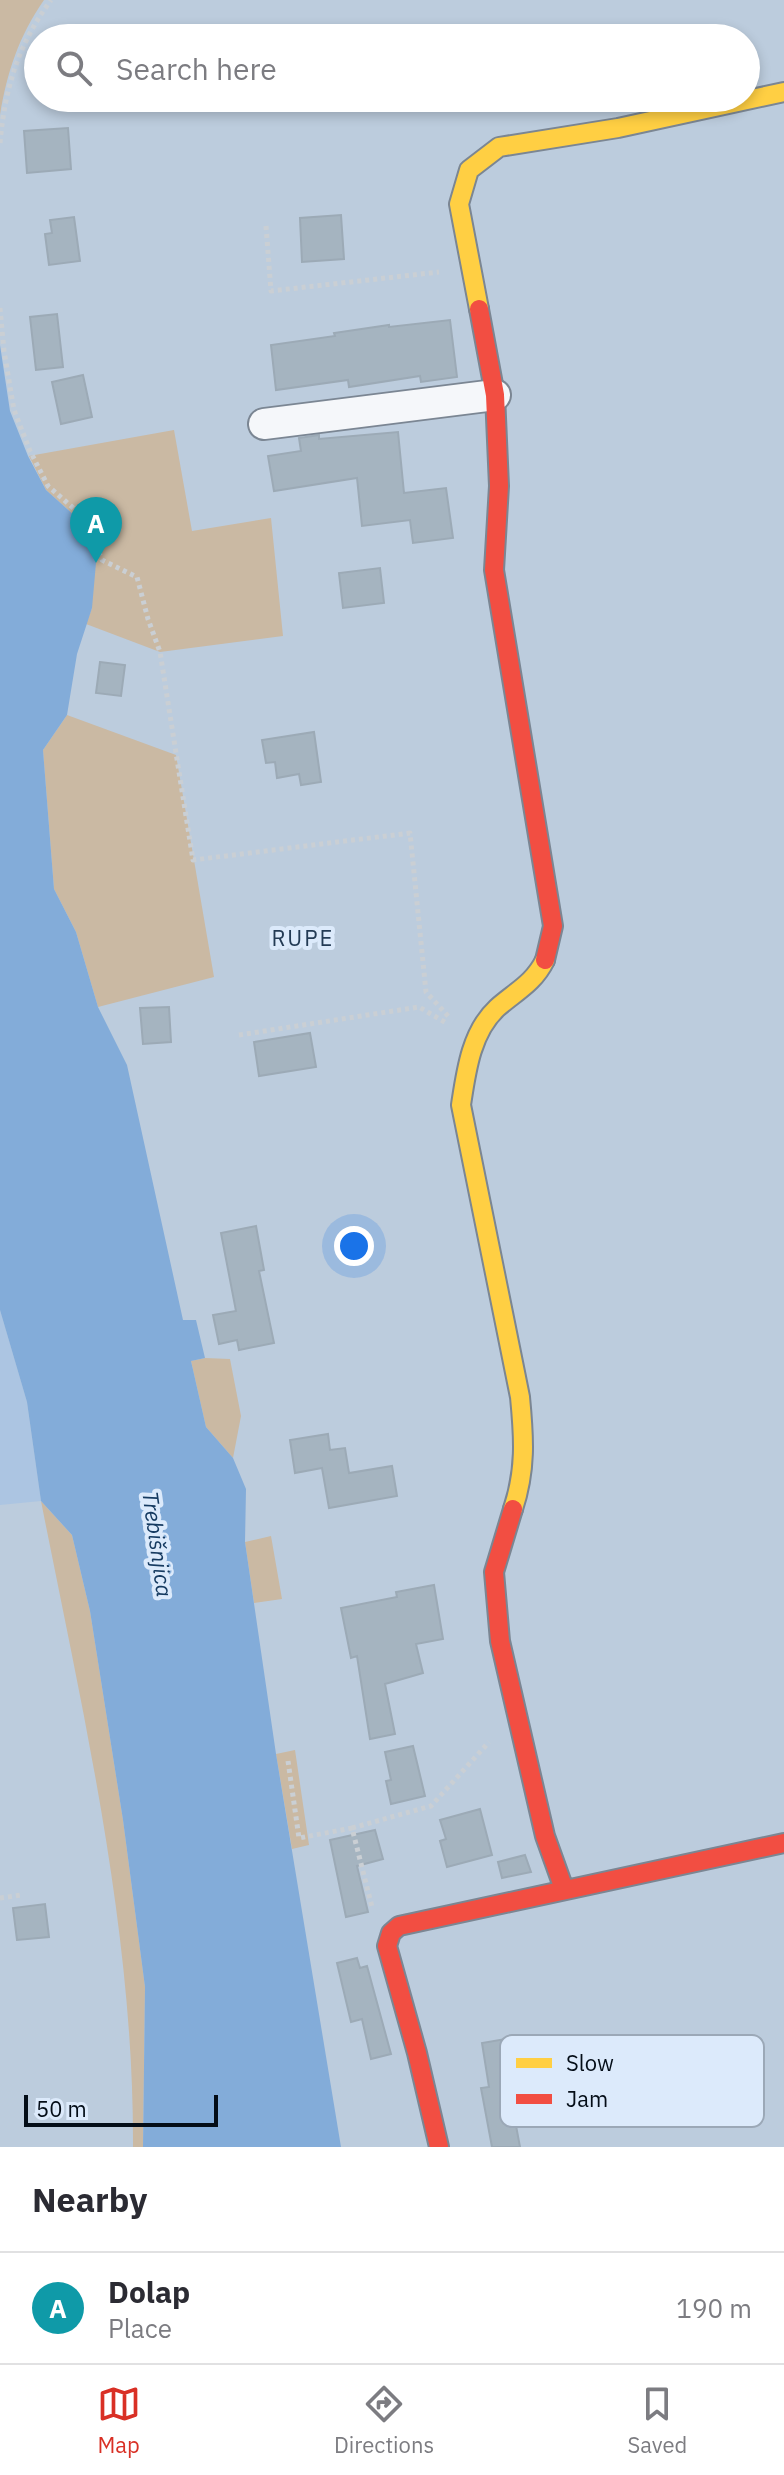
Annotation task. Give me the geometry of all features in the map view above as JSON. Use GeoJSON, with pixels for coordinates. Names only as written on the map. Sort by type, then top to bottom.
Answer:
{"type":"FeatureCollection","features":[{"type":"Feature","properties":{"kind":"street"},"geometry":{"type":"LineString","coordinates":[[760,97],[784,92]]}},
{"type":"Feature","properties":{"kind":"street"},"geometry":{"type":"LineString","coordinates":[[564,1889],[545,1836],[500,1641],[494,1572],[520,1488],[525,1444],[518,1386],[461,1105],[466,1067],[487,1019],[505,1000],[533,979],[548,954],[553,926],[494,570],[499,486],[495,395],[459,204],[469,170],[499,147],[618,128],[692,112]]}},
{"type":"Feature","properties":{"kind":"street"},"geometry":{"type":"LineString","coordinates":[[264,424],[495,395]]}},
{"type":"Feature","properties":{"kind":"street"},"geometry":{"type":"LineString","coordinates":[[439,2147],[387,1946],[391,1933],[399,1926],[784,1843]]}},
{"type":"Feature","properties":{"kind":"path"},"geometry":{"type":"LineString","coordinates":[[35,24],[51,0]]}},
{"type":"Feature","properties":{"kind":"path"},"geometry":{"type":"LineString","coordinates":[[0,143],[16,61],[24,41]]}},
{"type":"Feature","properties":{"kind":"path"},"geometry":{"type":"LineString","coordinates":[[266,226],[271,291],[471,269]]}},
{"type":"Feature","properties":{"kind":"path"},"geometry":{"type":"LineString","coordinates":[[0,308],[14,410],[30,451],[48,486],[86,519],[102,560],[137,577],[160,652],[193,860],[410,833],[426,992],[475,1043]]}},
{"type":"Feature","properties":{"kind":"path"},"geometry":{"type":"LineString","coordinates":[[239,1035],[419,1007],[475,1043]]}},
{"type":"Feature","properties":{"kind":"path"},"geometry":{"type":"LineString","coordinates":[[288,1761],[299,1838],[352,1828],[431,1806],[516,1711]]}},
{"type":"Feature","properties":{"kind":"path"},"geometry":{"type":"LineString","coordinates":[[352,1828],[375,1919],[391,1933]]}},
{"type":"Feature","properties":{"kind":"path"},"geometry":{"type":"LineString","coordinates":[[0,1898],[22,1895]]}},
{"type":"Feature","properties":{"kind":"shaded area"},"geometry":{"type":"Polygon","coordinates":[[[0,0],[44,0],[30,24],[24,24],[24,36],[6,84],[0,115],[0,0]]]}},
{"type":"Feature","properties":{"kind":"shaded area"},"geometry":{"type":"Polygon","coordinates":[[[174,430],[192,531],[271,518],[283,636],[160,652],[86,624],[92,608],[85,525],[46,490],[29,456],[174,430]]]}},
{"type":"Feature","properties":{"kind":"shaded area"},"geometry":{"type":"Polygon","coordinates":[[[67,715],[176,755],[214,977],[98,1007],[76,932],[54,889],[43,750],[67,715]]]}},
{"type":"Feature","properties":{"kind":"shaded area"},"geometry":{"type":"Polygon","coordinates":[[[0,1310],[27,1402],[41,1501],[0,1505],[0,1310]]]}},
{"type":"Feature","properties":{"kind":"shaded area"},"geometry":{"type":"Polygon","coordinates":[[[230,1359],[241,1416],[233,1458],[206,1427],[191,1361],[230,1359]]]}},
{"type":"Feature","properties":{"kind":"shaded area"},"geometry":{"type":"Polygon","coordinates":[[[41,1501],[72,1535],[90,1611],[123,1820],[145,1987],[143,2147],[133,2147],[125,1984],[103,1822],[41,1501]]]}},
{"type":"Feature","properties":{"kind":"shaded area"},"geometry":{"type":"Polygon","coordinates":[[[271,1536],[282,1599],[254,1603],[245,1542],[271,1536]]]}},
{"type":"Feature","properties":{"kind":"shaded area"},"geometry":{"type":"Polygon","coordinates":[[[295,1750],[309,1845],[292,1849],[276,1754],[295,1750]]]}},
{"type":"Feature","properties":{"kind":"water","name":"Trebišnjica"},"geometry":{"type":"Polygon","coordinates":[[[0,345],[10,411],[28,456],[46,490],[85,525],[96,563],[92,608],[77,654],[67,715],[43,750],[54,889],[76,932],[98,1007],[127,1065],[183,1320],[196,1320],[205,1358],[191,1361],[206,1427],[233,1458],[246,1489],[245,1542],[276,1754],[341,2147],[143,2147],[145,1987],[123,1820],[90,1611],[72,1535],[41,1501],[27,1402],[0,1310],[0,345]]]}},
{"type":"Feature","properties":{"kind":"building"},"geometry":{"type":"Polygon","coordinates":[[[68,128],[71,169],[27,173],[24,131],[68,128]]]}},
{"type":"Feature","properties":{"kind":"building"},"geometry":{"type":"Polygon","coordinates":[[[341,215],[344,259],[302,262],[300,218],[341,215]]]}},
{"type":"Feature","properties":{"kind":"building"},"geometry":{"type":"Polygon","coordinates":[[[74,217],[80,261],[49,265],[45,234],[52,233],[50,220],[74,217]]]}},
{"type":"Feature","properties":{"kind":"building"},"geometry":{"type":"Polygon","coordinates":[[[57,314],[63,367],[36,370],[30,317],[57,314]]]}},
{"type":"Feature","properties":{"kind":"building"},"geometry":{"type":"Polygon","coordinates":[[[450,320],[457,377],[421,382],[420,376],[349,387],[348,380],[276,390],[271,345],[389,325],[450,320]]]}},
{"type":"Feature","properties":{"kind":"building"},"geometry":{"type":"Polygon","coordinates":[[[83,375],[92,417],[61,424],[52,382],[83,375]]]}},
{"type":"Feature","properties":{"kind":"building"},"geometry":{"type":"Polygon","coordinates":[[[398,432],[404,493],[446,488],[453,538],[413,543],[410,520],[362,526],[357,478],[274,491],[268,456],[301,451],[299,438],[398,432]]]}},
{"type":"Feature","properties":{"kind":"building"},"geometry":{"type":"Polygon","coordinates":[[[380,568],[384,603],[343,608],[339,573],[380,568]]]}},
{"type":"Feature","properties":{"kind":"building"},"geometry":{"type":"Polygon","coordinates":[[[100,662],[125,665],[121,696],[96,693],[100,662]]]}},
{"type":"Feature","properties":{"kind":"building"},"geometry":{"type":"Polygon","coordinates":[[[314,732],[321,782],[301,785],[299,774],[277,778],[275,762],[266,763],[262,740],[314,732]]]}},
{"type":"Feature","properties":{"kind":"building"},"geometry":{"type":"Polygon","coordinates":[[[169,1007],[171,1042],[143,1044],[140,1008],[169,1007]]]}},
{"type":"Feature","properties":{"kind":"building"},"geometry":{"type":"Polygon","coordinates":[[[310,1033],[316,1067],[259,1076],[254,1042],[310,1033]]]}},
{"type":"Feature","properties":{"kind":"building"},"geometry":{"type":"Polygon","coordinates":[[[256,1226],[264,1270],[259,1271],[274,1343],[239,1350],[237,1340],[219,1344],[213,1315],[236,1311],[221,1233],[256,1226]]]}},
{"type":"Feature","properties":{"kind":"building"},"geometry":{"type":"Polygon","coordinates":[[[328,1434],[330,1450],[345,1448],[349,1473],[392,1466],[397,1496],[329,1508],[322,1468],[295,1473],[290,1440],[328,1434]]]}},
{"type":"Feature","properties":{"kind":"building"},"geometry":{"type":"Polygon","coordinates":[[[434,1585],[443,1639],[416,1644],[423,1673],[385,1684],[395,1734],[370,1739],[357,1656],[351,1658],[341,1608],[397,1597],[396,1592],[434,1585]]]}},
{"type":"Feature","properties":{"kind":"building"},"geometry":{"type":"Polygon","coordinates":[[[413,1746],[425,1796],[391,1804],[386,1781],[391,1780],[385,1752],[413,1746]]]}},
{"type":"Feature","properties":{"kind":"building"},"geometry":{"type":"Polygon","coordinates":[[[480,1809],[492,1855],[447,1867],[440,1841],[446,1839],[440,1820],[480,1809]]]}},
{"type":"Feature","properties":{"kind":"building"},"geometry":{"type":"Polygon","coordinates":[[[375,1830],[383,1859],[357,1866],[368,1912],[346,1917],[330,1840],[375,1830]]]}},
{"type":"Feature","properties":{"kind":"building"},"geometry":{"type":"Polygon","coordinates":[[[525,1855],[531,1872],[502,1878],[498,1862],[525,1855]]]}},
{"type":"Feature","properties":{"kind":"building"},"geometry":{"type":"Polygon","coordinates":[[[45,1904],[49,1937],[17,1940],[13,1908],[45,1904]]]}},
{"type":"Feature","properties":{"kind":"building"},"geometry":{"type":"Polygon","coordinates":[[[357,1958],[360,1968],[367,1966],[391,2054],[371,2059],[362,2019],[351,2022],[337,1963],[357,1958]]]}},
{"type":"Feature","properties":{"kind":"building"},"geometry":{"type":"Polygon","coordinates":[[[500,2040],[500,2127],[516,2127],[520,2147],[492,2147],[481,2088],[489,2087],[482,2043],[500,2040]]]}},
{"type":"Feature","properties":{"kind":"traffic: slow"},"geometry":{"type":"LineString","coordinates":[[760,97],[784,92]]}},
{"type":"Feature","properties":{"kind":"traffic: slow"},"geometry":{"type":"LineString","coordinates":[[479,309],[459,204],[469,170],[499,147],[618,128],[692,112]]}},
{"type":"Feature","properties":{"kind":"traffic: slow"},"geometry":{"type":"LineString","coordinates":[[513,1509],[523,1454],[520,1397],[461,1105],[471,1053],[481,1029],[497,1008],[530,981],[545,960]]}},
{"type":"Feature","properties":{"kind":"traffic: jam"},"geometry":{"type":"LineString","coordinates":[[479,309],[495,395],[499,486],[494,570],[553,926],[545,960]]}},
{"type":"Feature","properties":{"kind":"traffic: jam"},"geometry":{"type":"LineString","coordinates":[[513,1509],[494,1572],[500,1641],[545,1836],[564,1889]]}},
{"type":"Feature","properties":{"kind":"traffic: jam"},"geometry":{"type":"LineString","coordinates":[[439,2147],[387,1946],[391,1933],[399,1926],[784,1843]]}},
{"type":"Feature","properties":{"kind":"place","name":"Dolap"},"geometry":{"type":"Point","coordinates":[96,563]}},
{"type":"Feature","properties":{"kind":"district","name":"RUPE"},"geometry":{"type":"Point","coordinates":[303,937]}}]}
